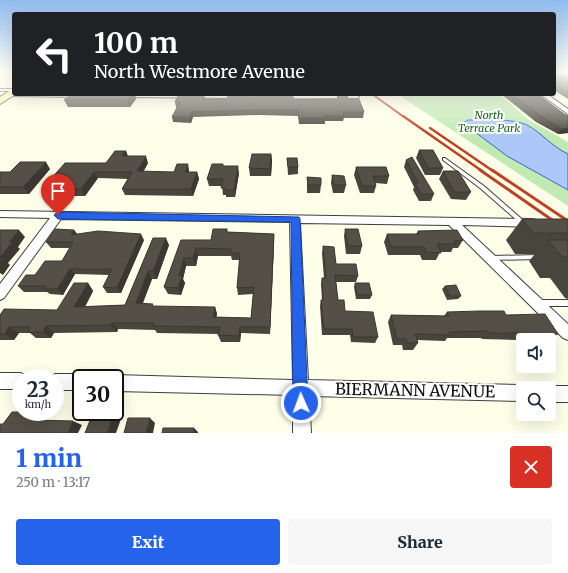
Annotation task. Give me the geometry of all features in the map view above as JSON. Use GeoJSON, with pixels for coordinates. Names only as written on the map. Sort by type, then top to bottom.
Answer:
{"type":"FeatureCollection","features":[{"type":"Feature","properties":{"kind":"main road"},"geometry":{"type":"LineString","coordinates":[[0,101],[11,93]]}},
{"type":"Feature","properties":{"kind":"street"},"geometry":{"type":"LineString","coordinates":[[269,96],[356,97]]}},
{"type":"Feature","properties":{"kind":"street"},"geometry":{"type":"LineString","coordinates":[[546,96],[568,112]]}},
{"type":"Feature","properties":{"kind":"street"},"geometry":{"type":"LineString","coordinates":[[0,214],[534,223]]}},
{"type":"Feature","properties":{"kind":"street"},"geometry":{"type":"LineString","coordinates":[[0,294],[58,215]]}},
{"type":"Feature","properties":{"kind":"street"},"geometry":{"type":"LineString","coordinates":[[296,219],[302,433]]}},
{"type":"Feature","properties":{"kind":"street"},"geometry":{"type":"LineString","coordinates":[[452,222],[568,333]]}},
{"type":"Feature","properties":{"kind":"street"},"geometry":{"type":"LineString","coordinates":[[0,381],[12,381]]}},
{"type":"Feature","properties":{"kind":"street","name":"BIERMANN AVENUE"},"geometry":{"type":"LineString","coordinates":[[124,383],[516,393]]}},
{"type":"Feature","properties":{"kind":"street"},"geometry":{"type":"LineString","coordinates":[[556,394],[568,394]]}},
{"type":"Feature","properties":{"kind":"lane"},"geometry":{"type":"LineString","coordinates":[[444,159],[482,187],[522,222]]}},
{"type":"Feature","properties":{"kind":"lane"},"geometry":{"type":"LineString","coordinates":[[490,258],[545,257]]}},
{"type":"Feature","properties":{"kind":"lane"},"geometry":{"type":"LineString","coordinates":[[537,303],[568,303]]}},
{"type":"Feature","properties":{"kind":"green space","name":"North Terrace Park"},"geometry":{"type":"Polygon","coordinates":[[[400,96],[501,96],[529,120],[568,142],[568,206],[400,96]]]}},
{"type":"Feature","properties":{"kind":"water"},"geometry":{"type":"Polygon","coordinates":[[[468,120],[514,121],[532,128],[568,154],[568,190],[507,156],[463,123],[468,120]]]}},
{"type":"Feature","properties":{"kind":"building"},"geometry":{"type":"Polygon","coordinates":[[[69,96],[130,96],[127,100],[64,100],[69,96]]]}},
{"type":"Feature","properties":{"kind":"building"},"geometry":{"type":"Polygon","coordinates":[[[178,96],[203,96],[202,99],[227,99],[228,96],[293,96],[293,99],[338,99],[337,96],[347,96],[348,99],[359,99],[364,112],[343,112],[344,116],[325,116],[325,118],[299,118],[298,110],[192,112],[189,117],[172,117],[180,102],[175,102],[178,96]]]}},
{"type":"Feature","properties":{"kind":"building"},"geometry":{"type":"Polygon","coordinates":[[[514,96],[540,96],[568,116],[568,128],[562,129],[540,116],[514,96]]]}},
{"type":"Feature","properties":{"kind":"building"},"geometry":{"type":"Polygon","coordinates":[[[419,150],[433,150],[443,168],[428,168],[419,150]]]}},
{"type":"Feature","properties":{"kind":"building"},"geometry":{"type":"Polygon","coordinates":[[[115,151],[126,151],[122,156],[146,156],[137,171],[174,172],[177,164],[188,164],[185,172],[197,172],[191,189],[122,189],[132,172],[94,172],[81,189],[42,189],[65,163],[106,163],[115,151]]]}},
{"type":"Feature","properties":{"kind":"building"},"geometry":{"type":"Polygon","coordinates":[[[252,154],[271,154],[270,169],[249,168],[252,154]]]}},
{"type":"Feature","properties":{"kind":"building"},"geometry":{"type":"Polygon","coordinates":[[[412,157],[434,194],[421,194],[415,183],[418,183],[406,160],[412,157]]]}},
{"type":"Feature","properties":{"kind":"building"},"geometry":{"type":"Polygon","coordinates":[[[287,158],[297,158],[298,167],[288,167],[287,158]]]}},
{"type":"Feature","properties":{"kind":"building"},"geometry":{"type":"Polygon","coordinates":[[[20,162],[46,162],[23,187],[0,187],[0,172],[10,172],[20,162]]]}},
{"type":"Feature","properties":{"kind":"building"},"geometry":{"type":"Polygon","coordinates":[[[212,164],[238,166],[234,190],[225,190],[225,188],[221,188],[223,179],[207,179],[212,164]]]}},
{"type":"Feature","properties":{"kind":"building"},"geometry":{"type":"Polygon","coordinates":[[[356,167],[386,167],[389,176],[373,176],[376,186],[362,186],[356,167]]]}},
{"type":"Feature","properties":{"kind":"building"},"geometry":{"type":"Polygon","coordinates":[[[443,171],[458,171],[471,192],[454,192],[443,171]]]}},
{"type":"Feature","properties":{"kind":"building"},"geometry":{"type":"Polygon","coordinates":[[[332,175],[344,176],[346,185],[334,185],[332,175]]]}},
{"type":"Feature","properties":{"kind":"building"},"geometry":{"type":"Polygon","coordinates":[[[307,177],[321,178],[321,185],[308,185],[307,177]]]}},
{"type":"Feature","properties":{"kind":"building"},"geometry":{"type":"Polygon","coordinates":[[[522,219],[568,219],[568,233],[533,233],[522,219]]]}},
{"type":"Feature","properties":{"kind":"building"},"geometry":{"type":"Polygon","coordinates":[[[55,229],[74,230],[71,235],[98,231],[141,234],[117,288],[103,287],[112,269],[70,269],[57,289],[44,289],[46,286],[18,286],[26,275],[35,275],[45,261],[62,261],[73,242],[46,242],[55,229]]]}},
{"type":"Feature","properties":{"kind":"building"},"geometry":{"type":"Polygon","coordinates":[[[213,229],[227,229],[227,232],[274,234],[270,327],[240,327],[239,336],[218,335],[220,327],[153,326],[154,323],[46,326],[43,332],[28,332],[30,327],[9,327],[5,334],[0,334],[0,315],[4,309],[57,310],[74,283],[88,283],[74,307],[125,305],[153,238],[166,238],[153,271],[148,271],[136,303],[153,304],[152,306],[215,307],[213,317],[251,318],[254,287],[237,288],[240,253],[231,253],[231,249],[196,248],[193,258],[184,258],[179,276],[182,276],[178,288],[164,287],[181,240],[211,240],[213,229]]]}},
{"type":"Feature","properties":{"kind":"building"},"geometry":{"type":"Polygon","coordinates":[[[345,229],[358,229],[362,246],[348,246],[345,229]]]}},
{"type":"Feature","properties":{"kind":"building"},"geometry":{"type":"Polygon","coordinates":[[[0,230],[19,230],[9,242],[13,242],[0,257],[0,230]]]}},
{"type":"Feature","properties":{"kind":"building"},"geometry":{"type":"Polygon","coordinates":[[[457,230],[463,240],[454,241],[456,244],[437,244],[441,253],[426,252],[424,247],[391,247],[387,234],[419,234],[418,231],[457,230]]]}},
{"type":"Feature","properties":{"kind":"building"},"geometry":{"type":"Polygon","coordinates":[[[548,240],[568,240],[568,257],[562,257],[548,240]]]}},
{"type":"Feature","properties":{"kind":"building"},"geometry":{"type":"Polygon","coordinates":[[[323,246],[334,247],[336,264],[356,264],[358,276],[335,275],[338,300],[344,300],[345,311],[373,312],[378,337],[353,337],[352,329],[324,329],[321,300],[323,300],[322,278],[326,278],[323,246]]]}},
{"type":"Feature","properties":{"kind":"building"},"geometry":{"type":"Polygon","coordinates":[[[355,283],[369,283],[372,295],[357,295],[355,283]]]}},
{"type":"Feature","properties":{"kind":"building"},"geometry":{"type":"Polygon","coordinates":[[[456,285],[461,296],[450,296],[445,286],[456,285]]]}},
{"type":"Feature","properties":{"kind":"building"},"geometry":{"type":"Polygon","coordinates":[[[504,311],[506,315],[545,314],[558,334],[489,333],[488,331],[449,332],[450,335],[415,334],[418,343],[407,343],[406,339],[397,339],[391,315],[449,316],[447,312],[504,311]]]}},
{"type":"Feature","properties":{"kind":"building"},"geometry":{"type":"Polygon","coordinates":[[[12,412],[12,421],[73,421],[68,433],[0,433],[0,424],[3,424],[12,412]]]}},
{"type":"Feature","properties":{"kind":"building"},"geometry":{"type":"Polygon","coordinates":[[[128,418],[150,418],[146,433],[124,433],[128,418]]]}},
{"type":"Feature","properties":{"kind":"building"},"geometry":{"type":"Polygon","coordinates":[[[90,421],[111,421],[107,433],[85,433],[90,421]]]}},
{"type":"Feature","properties":{"kind":"building"},"geometry":{"type":"Polygon","coordinates":[[[163,428],[194,428],[193,433],[162,433],[163,428]]]}},
{"type":"Feature","properties":{"kind":"railway"},"geometry":{"type":"LineString","coordinates":[[375,96],[404,117]]}},
{"type":"Feature","properties":{"kind":"railway"},"geometry":{"type":"LineString","coordinates":[[403,116],[482,171]]}},
{"type":"Feature","properties":{"kind":"railway"},"geometry":{"type":"LineString","coordinates":[[430,128],[493,171]]}},
{"type":"Feature","properties":{"kind":"railway"},"geometry":{"type":"LineString","coordinates":[[480,170],[568,231]]}},
{"type":"Feature","properties":{"kind":"railway"},"geometry":{"type":"LineString","coordinates":[[492,170],[568,221]]}},
{"type":"Feature","properties":{"kind":"route"},"geometry":{"type":"LineString","coordinates":[[58,215],[296,219],[301,403]]}}]}
